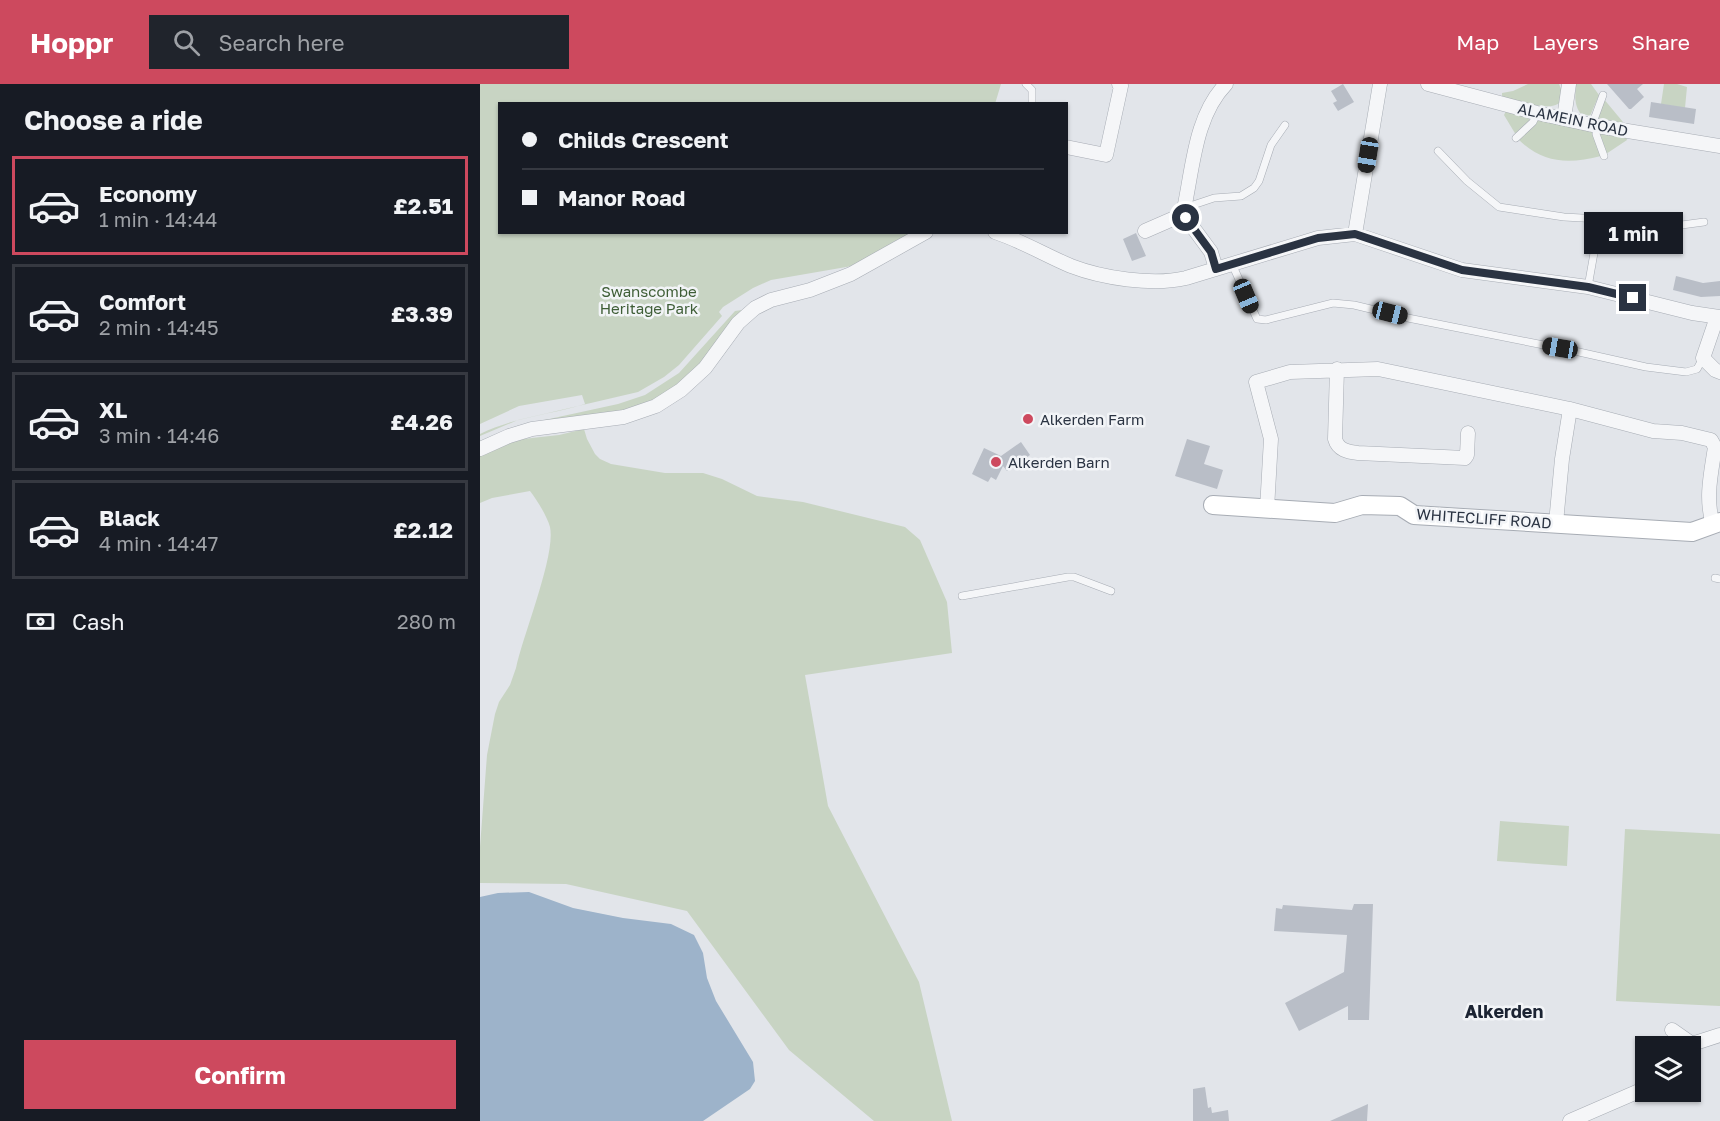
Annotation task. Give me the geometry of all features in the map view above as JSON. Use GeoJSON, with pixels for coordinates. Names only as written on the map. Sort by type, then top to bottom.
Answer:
{"type":"FeatureCollection","features":[{"type":"Feature","properties":{"kind":"street"},"geometry":{"type":"LineString","coordinates":[[1068,147],[1106,155],[1121,86],[1119,84]]}},
{"type":"Feature","properties":{"kind":"street"},"geometry":{"type":"LineString","coordinates":[[1216,269],[1211,252],[1184,211],[1203,120],[1212,101],[1226,84]]}},
{"type":"Feature","properties":{"kind":"street"},"geometry":{"type":"LineString","coordinates":[[1355,234],[1380,84]]}},
{"type":"Feature","properties":{"kind":"street","name":"ALAMEIN ROAD"},"geometry":{"type":"LineString","coordinates":[[1428,84],[1537,113],[1720,146]]}},
{"type":"Feature","properties":{"kind":"street"},"geometry":{"type":"LineString","coordinates":[[1564,118],[1569,84]]}},
{"type":"Feature","properties":{"kind":"street"},"geometry":{"type":"LineString","coordinates":[[1145,231],[1184,211]]}},
{"type":"Feature","properties":{"kind":"street"},"geometry":{"type":"LineString","coordinates":[[480,449],[508,436],[532,429],[624,417],[656,406],[681,390],[705,368],[738,323],[755,308],[771,300],[804,292],[843,278],[923,234]]}},
{"type":"Feature","properties":{"kind":"street"},"geometry":{"type":"LineString","coordinates":[[1004,234],[1020,237],[1074,267],[1113,277],[1176,280],[1318,238],[1355,234],[1462,270],[1588,287],[1692,313],[1718,317],[1703,358],[1720,372]]}},
{"type":"Feature","properties":{"kind":"street"},"geometry":{"type":"LineString","coordinates":[[1337,369],[1335,439],[1337,445],[1343,450],[1358,453],[1465,458],[1468,433]]}},
{"type":"Feature","properties":{"kind":"street"},"geometry":{"type":"LineString","coordinates":[[1267,508],[1271,439],[1256,382],[1290,372],[1378,369],[1570,409],[1653,431],[1682,433],[1713,441],[1715,449],[1710,475],[1709,501],[1717,523]]}},
{"type":"Feature","properties":{"kind":"street"},"geometry":{"type":"LineString","coordinates":[[1556,524],[1562,459],[1570,409]]}},
{"type":"Feature","properties":{"kind":"street","name":"WHITECLIFF ROAD"},"geometry":{"type":"LineString","coordinates":[[1213,506],[1335,513],[1362,504],[1400,506],[1414,515],[1692,532],[1717,523]]}},
{"type":"Feature","properties":{"kind":"street"},"geometry":{"type":"LineString","coordinates":[[1672,1030],[1680,1036]]}},
{"type":"Feature","properties":{"kind":"street"},"geometry":{"type":"LineString","coordinates":[[1701,1042],[1720,1035]]}},
{"type":"Feature","properties":{"kind":"street"},"geometry":{"type":"LineString","coordinates":[[1570,1121],[1635,1093]]}},
{"type":"Feature","properties":{"kind":"lane"},"geometry":{"type":"LineString","coordinates":[[1026,84],[1032,90],[1032,102]]}},
{"type":"Feature","properties":{"kind":"lane"},"geometry":{"type":"LineString","coordinates":[[1603,95],[1594,125],[1604,156]]}},
{"type":"Feature","properties":{"kind":"lane"},"geometry":{"type":"LineString","coordinates":[[1516,138],[1533,122],[1537,113]]}},
{"type":"Feature","properties":{"kind":"lane"},"geometry":{"type":"LineString","coordinates":[[1184,211],[1214,198],[1241,195],[1254,188],[1259,181],[1271,145],[1285,125]]}},
{"type":"Feature","properties":{"kind":"lane"},"geometry":{"type":"LineString","coordinates":[[1438,151],[1467,182],[1499,207],[1564,217],[1674,226],[1704,222]]}},
{"type":"Feature","properties":{"kind":"lane"},"geometry":{"type":"LineString","coordinates":[[1588,287],[1600,219]]}},
{"type":"Feature","properties":{"kind":"lane"},"geometry":{"type":"LineString","coordinates":[[1232,264],[1257,319],[1266,320],[1333,303],[1354,305],[1646,367],[1686,372],[1697,369],[1703,358]]}},
{"type":"Feature","properties":{"kind":"lane"},"geometry":{"type":"LineString","coordinates":[[962,596],[1068,577],[1074,577],[1111,591]]}},
{"type":"Feature","properties":{"kind":"green space","name":"Swanscombe Heritage Park"},"geometry":{"type":"Polygon","coordinates":[[[480,84],[1001,84],[996,102],[498,102],[498,234],[912,234],[897,240],[852,266],[771,280],[753,288],[723,307],[719,312],[722,316],[679,365],[638,392],[578,406],[585,404],[582,395],[519,406],[480,424],[480,84]]]}},
{"type":"Feature","properties":{"kind":"green space"},"geometry":{"type":"Polygon","coordinates":[[[1528,84],[1559,84],[1562,96],[1560,103],[1553,106],[1542,106],[1502,96],[1502,93],[1528,84]]]}},
{"type":"Feature","properties":{"kind":"green space"},"geometry":{"type":"Polygon","coordinates":[[[1576,84],[1591,84],[1599,95],[1590,116],[1580,113],[1578,109],[1575,99],[1576,84]]]}},
{"type":"Feature","properties":{"kind":"green space"},"geometry":{"type":"Polygon","coordinates":[[[1664,84],[1687,87],[1685,108],[1661,104],[1664,84]]]}},
{"type":"Feature","properties":{"kind":"green space"},"geometry":{"type":"Polygon","coordinates":[[[1603,98],[1623,122],[1623,123],[1598,118],[1603,98]]]}},
{"type":"Feature","properties":{"kind":"green space"},"geometry":{"type":"Polygon","coordinates":[[[1506,111],[1532,119],[1516,135],[1504,115],[1506,111]]]}},
{"type":"Feature","properties":{"kind":"green space"},"geometry":{"type":"Polygon","coordinates":[[[1537,120],[1594,133],[1601,156],[1567,161],[1537,153],[1518,139],[1537,120]]]}},
{"type":"Feature","properties":{"kind":"green space"},"geometry":{"type":"Polygon","coordinates":[[[1599,132],[1626,137],[1627,140],[1606,154],[1599,132]]]}},
{"type":"Feature","properties":{"kind":"green space"},"geometry":{"type":"Polygon","coordinates":[[[742,310],[708,358],[666,394],[637,408],[480,444],[480,441],[517,426],[618,404],[645,395],[679,373],[735,311],[742,310]]]}},
{"type":"Feature","properties":{"kind":"green space"},"geometry":{"type":"Polygon","coordinates":[[[578,406],[559,411],[516,421],[518,420],[578,406]]]}},
{"type":"Feature","properties":{"kind":"green space"},"geometry":{"type":"Polygon","coordinates":[[[516,421],[480,436],[493,428],[516,421]]]}},
{"type":"Feature","properties":{"kind":"green space"},"geometry":{"type":"Polygon","coordinates":[[[584,429],[595,454],[611,464],[665,473],[703,473],[722,479],[757,496],[803,502],[905,527],[920,540],[947,602],[952,653],[805,675],[828,806],[919,982],[952,1121],[874,1121],[789,1050],[687,911],[566,884],[480,883],[480,847],[487,755],[495,714],[516,668],[544,575],[551,540],[549,523],[530,491],[492,498],[480,503],[480,455],[495,447],[523,439],[559,435],[584,429]]]}},
{"type":"Feature","properties":{"kind":"green space"},"geometry":{"type":"Polygon","coordinates":[[[1500,821],[1569,826],[1567,866],[1497,861],[1500,821]]]}},
{"type":"Feature","properties":{"kind":"green space"},"geometry":{"type":"Polygon","coordinates":[[[1625,829],[1720,834],[1720,1006],[1616,1001],[1625,829]]]}},
{"type":"Feature","properties":{"kind":"water"},"geometry":{"type":"Polygon","coordinates":[[[529,892],[573,908],[623,918],[671,924],[694,935],[703,953],[707,978],[716,1001],[753,1062],[755,1081],[750,1089],[703,1121],[480,1121],[480,897],[498,893],[529,892]]]}},
{"type":"Feature","properties":{"kind":"building"},"geometry":{"type":"Polygon","coordinates":[[[1343,84],[1354,102],[1338,111],[1333,103],[1337,101],[1331,91],[1343,84]]]}},
{"type":"Feature","properties":{"kind":"building"},"geometry":{"type":"Polygon","coordinates":[[[1607,84],[1643,84],[1637,89],[1644,97],[1629,109],[1607,84]]]}},
{"type":"Feature","properties":{"kind":"building"},"geometry":{"type":"Polygon","coordinates":[[[1651,102],[1696,109],[1694,124],[1649,117],[1651,102]]]}},
{"type":"Feature","properties":{"kind":"building"},"geometry":{"type":"Polygon","coordinates":[[[1136,233],[1146,256],[1132,261],[1123,239],[1136,233]]]}},
{"type":"Feature","properties":{"kind":"building"},"geometry":{"type":"Polygon","coordinates":[[[1676,276],[1703,283],[1720,281],[1720,296],[1701,297],[1673,290],[1676,276]]]}},
{"type":"Feature","properties":{"kind":"building"},"geometry":{"type":"Polygon","coordinates":[[[1187,439],[1210,446],[1204,464],[1223,470],[1217,489],[1175,476],[1187,439]]]}},
{"type":"Feature","properties":{"kind":"building","name":"Alkerden Barn"},"geometry":{"type":"Polygon","coordinates":[[[1021,442],[1030,455],[1007,471],[1003,466],[996,480],[991,477],[988,482],[972,474],[984,448],[1001,456],[1021,442]]]}},
{"type":"Feature","properties":{"kind":"building"},"geometry":{"type":"Polygon","coordinates":[[[1354,904],[1373,904],[1369,1020],[1348,1020],[1348,1006],[1299,1031],[1285,1003],[1344,972],[1347,935],[1274,931],[1276,908],[1282,909],[1283,905],[1352,910],[1354,904]]]}},
{"type":"Feature","properties":{"kind":"building"},"geometry":{"type":"Polygon","coordinates":[[[1205,1087],[1208,1108],[1211,1107],[1212,1113],[1228,1110],[1229,1121],[1193,1121],[1193,1089],[1205,1087]]]}},
{"type":"Feature","properties":{"kind":"building"},"geometry":{"type":"Polygon","coordinates":[[[1368,1104],[1367,1121],[1330,1121],[1368,1104]]]}},
{"type":"Feature","properties":{"kind":"place","name":"Alkerden Farm"},"geometry":{"type":"Point","coordinates":[1028,419]}},
{"type":"Feature","properties":{"kind":"place","name":"Alkerden Barn"},"geometry":{"type":"Point","coordinates":[996,462]}},
{"type":"Feature","properties":{"kind":"district","name":"Alkerden"},"geometry":{"type":"Point","coordinates":[1504,1011]}},
{"type":"Feature","properties":{"kind":"route"},"geometry":{"type":"LineString","coordinates":[[1186,218],[1211,252],[1216,269],[1318,238],[1355,234],[1462,270],[1588,287],[1633,298]]}}]}
